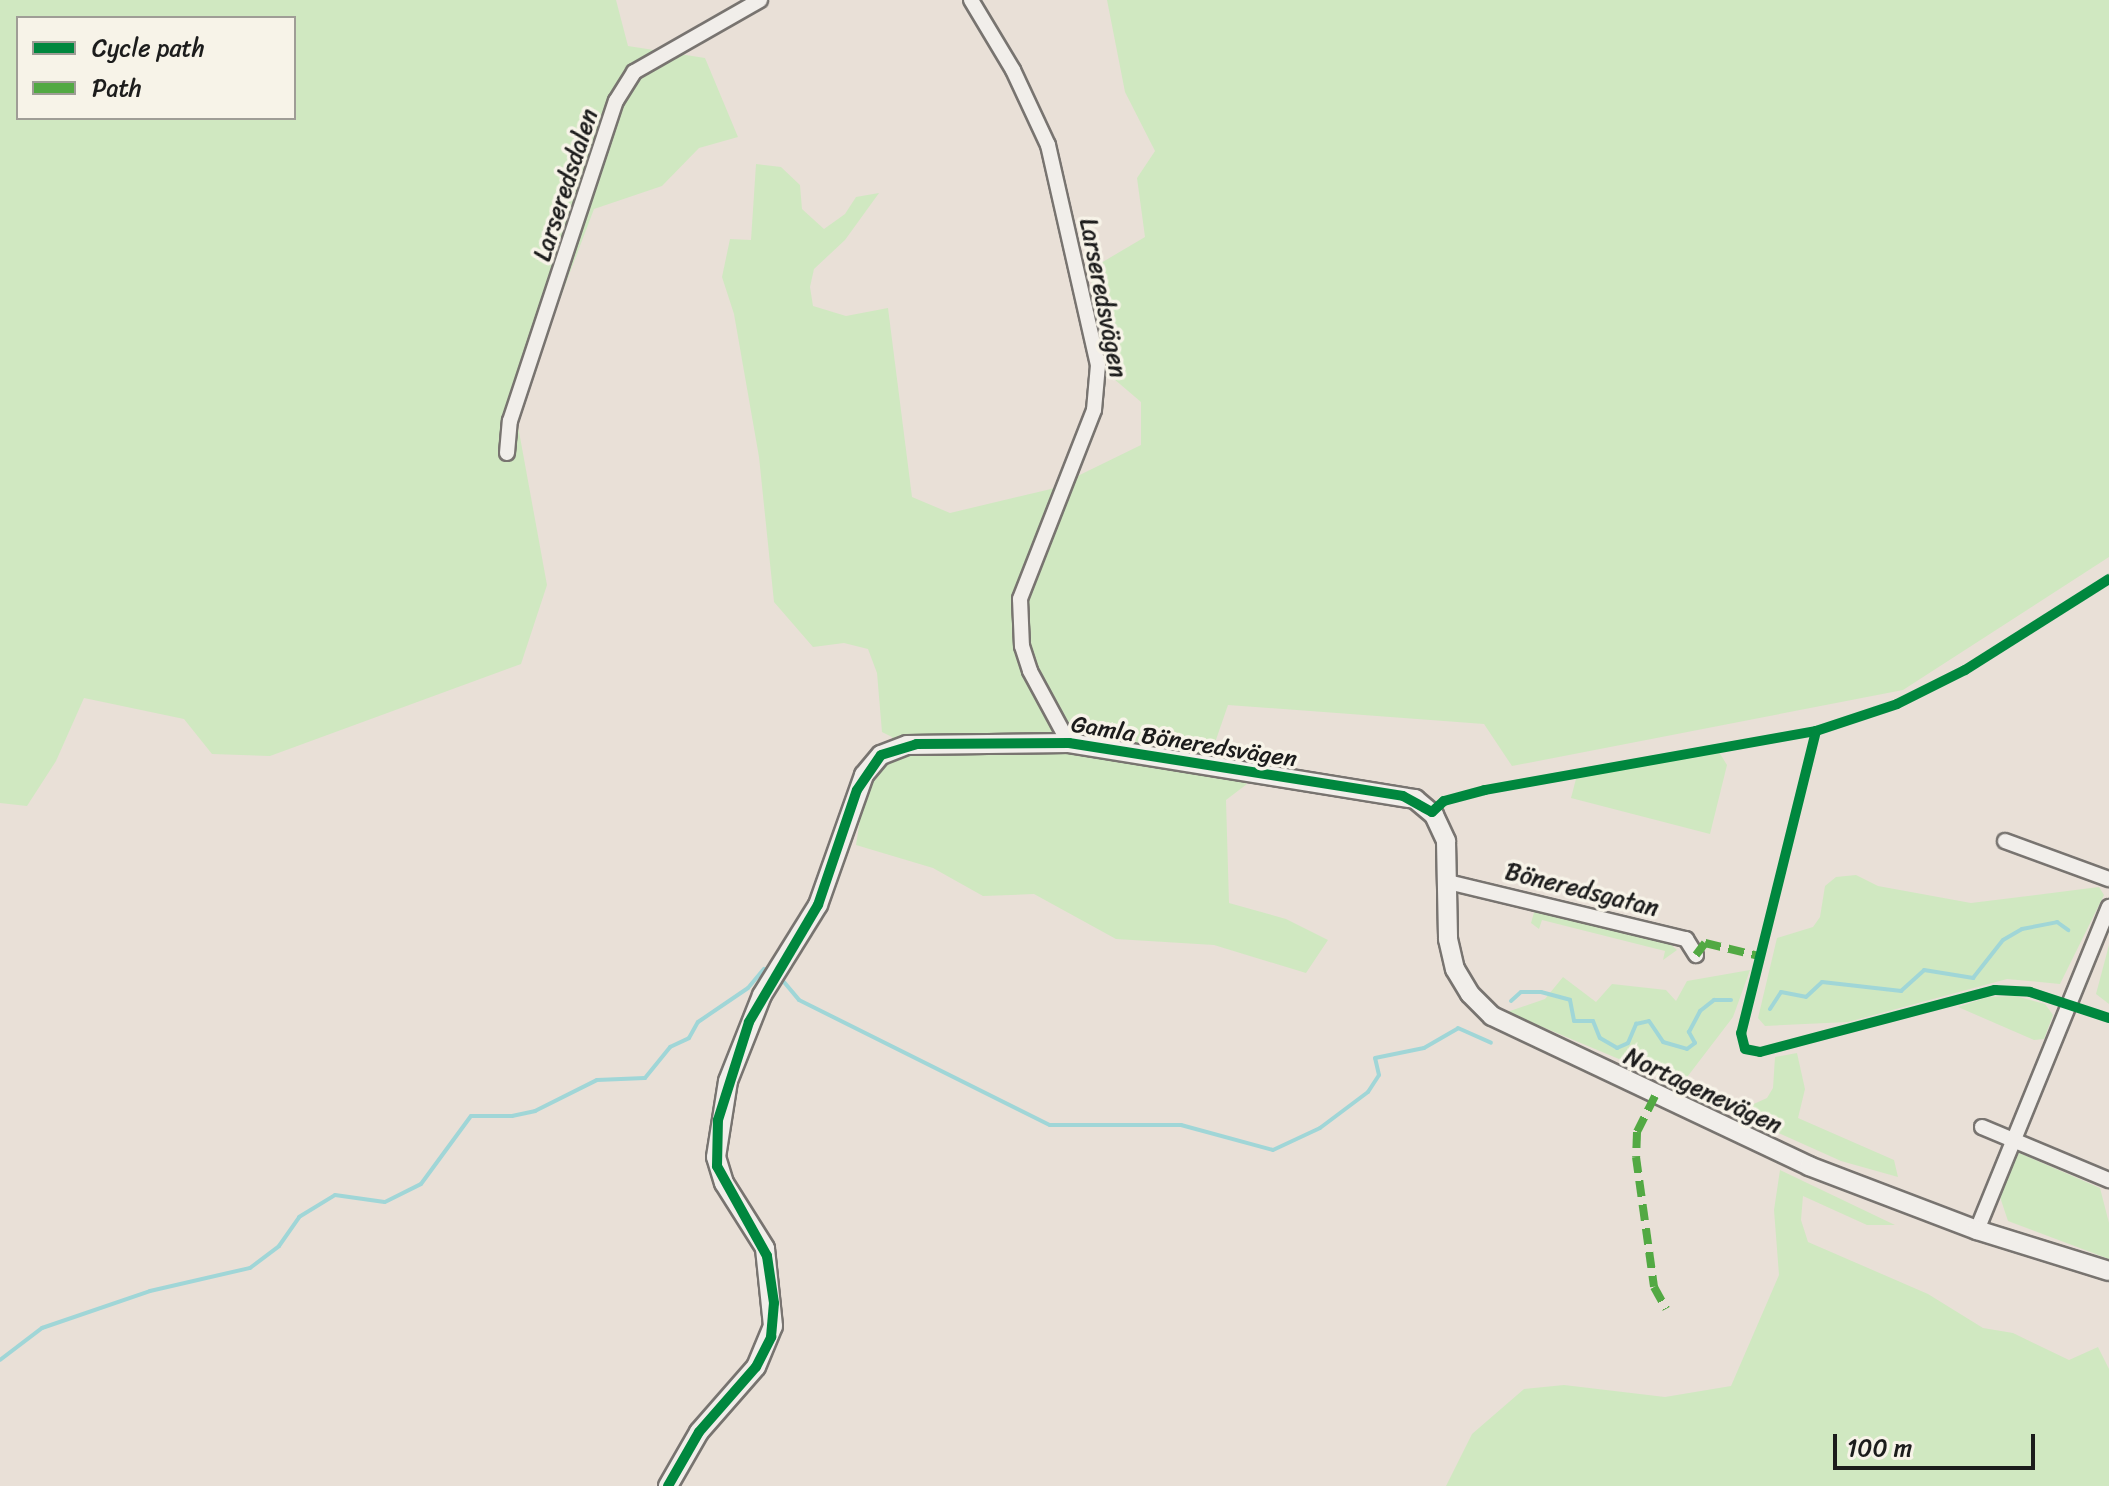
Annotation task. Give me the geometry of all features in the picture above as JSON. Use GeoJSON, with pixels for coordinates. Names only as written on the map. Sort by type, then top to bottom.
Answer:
{"type":"FeatureCollection","features":[{"type":"Feature","properties":{"kind":"street","name":"Larseredsdalen"},"geometry":{"type":"LineString","coordinates":[[507,453],[510,421],[616,101],[634,72],[760,0]]}},
{"type":"Feature","properties":{"kind":"street","name":"Larseredsvägen"},"geometry":{"type":"LineString","coordinates":[[971,0],[1013,70],[1048,145],[1098,365],[1094,410],[1020,599],[1026,658],[1069,743]]}},
{"type":"Feature","properties":{"kind":"street","name":"Gamla Böneredsvägen"},"geometry":{"type":"LineString","coordinates":[[668,1486],[699,1432],[756,1367],[771,1337],[774,1303],[767,1256],[759,1233],[717,1166],[718,1120],[749,1022],[818,905],[864,775],[881,755],[907,745],[1069,743],[1403,796],[1432,812]]}},
{"type":"Feature","properties":{"kind":"street","name":"Nortagenevägen"},"geometry":{"type":"LineString","coordinates":[[1432,812],[1446,841],[1453,962],[1467,990],[1492,1016],[1770,1149],[1977,1230],[2109,1271]]}},
{"type":"Feature","properties":{"kind":"street"},"geometry":{"type":"LineString","coordinates":[[2005,841],[2109,879]]}},
{"type":"Feature","properties":{"kind":"street","name":"Böneredsgatan"},"geometry":{"type":"LineString","coordinates":[[1448,882],[1686,939],[1696,955]]}},
{"type":"Feature","properties":{"kind":"street"},"geometry":{"type":"LineString","coordinates":[[1977,1230],[2012,1138],[2109,907]]}},
{"type":"Feature","properties":{"kind":"street"},"geometry":{"type":"LineString","coordinates":[[1982,1127],[2109,1180]]}},
{"type":"Feature","properties":{"kind":"green space"},"geometry":{"type":"Polygon","coordinates":[[[0,0],[616,0],[628,46],[705,58],[738,137],[699,148],[662,186],[594,209],[516,415],[547,585],[521,664],[270,756],[212,754],[184,719],[84,698],[56,761],[27,806],[0,803],[0,0]]]}},
{"type":"Feature","properties":{"kind":"green space"},"geometry":{"type":"Polygon","coordinates":[[[1107,0],[2109,0],[2109,557],[1903,690],[1512,766],[1484,724],[1228,705],[1209,760],[1247,784],[1226,800],[1229,903],[1286,919],[1328,940],[1306,973],[1214,945],[1116,939],[1034,894],[983,896],[933,868],[856,845],[863,801],[881,767],[897,756],[892,737],[882,732],[877,673],[868,649],[844,643],[813,647],[774,602],[759,457],[734,314],[722,277],[730,239],[751,240],[756,164],[781,167],[800,185],[802,209],[824,229],[845,214],[856,197],[879,193],[845,240],[814,269],[810,287],[813,306],[846,316],[888,308],[912,497],[950,513],[1051,489],[1141,445],[1141,402],[1114,379],[1089,270],[1145,237],[1137,178],[1155,151],[1125,92],[1107,0]]]}},
{"type":"Feature","properties":{"kind":"green space"},"geometry":{"type":"Polygon","coordinates":[[[1719,752],[1727,765],[1710,834],[1571,798],[1577,775],[1719,752]]]}},
{"type":"Feature","properties":{"kind":"green space"},"geometry":{"type":"Polygon","coordinates":[[[1856,875],[1878,886],[1971,903],[2099,887],[2104,895],[2060,984],[2007,979],[1848,1022],[1765,1026],[1758,1018],[1777,938],[1813,927],[1820,917],[1825,886],[1836,877],[1856,875]]]}},
{"type":"Feature","properties":{"kind":"green space"},"geometry":{"type":"Polygon","coordinates":[[[1535,909],[1668,942],[1677,950],[1663,960],[1665,951],[1542,920],[1539,929],[1531,923],[1535,909]]]}},
{"type":"Feature","properties":{"kind":"green space"},"geometry":{"type":"Polygon","coordinates":[[[2109,945],[2109,1004],[2096,994],[2109,945]]]}},
{"type":"Feature","properties":{"kind":"green space"},"geometry":{"type":"Polygon","coordinates":[[[1750,970],[1733,1017],[1681,1085],[1507,1012],[1545,999],[1563,977],[1596,1002],[1612,984],[1666,990],[1676,1001],[1687,981],[1750,970]]]}},
{"type":"Feature","properties":{"kind":"green space"},"geometry":{"type":"Polygon","coordinates":[[[2015,996],[2045,1004],[2053,1015],[2044,1039],[2034,1040],[1958,1007],[1988,997],[2015,996]]]}},
{"type":"Feature","properties":{"kind":"green space"},"geometry":{"type":"Polygon","coordinates":[[[1797,1053],[1805,1089],[1798,1118],[1894,1160],[1898,1177],[1841,1161],[1774,1131],[1750,1112],[1747,1107],[1767,1098],[1773,1088],[1775,1057],[1797,1053]]]}},
{"type":"Feature","properties":{"kind":"green space"},"geometry":{"type":"Polygon","coordinates":[[[2017,1152],[2100,1188],[2109,1223],[2109,1259],[2008,1221],[2000,1197],[2017,1152]]]}},
{"type":"Feature","properties":{"kind":"green space"},"geometry":{"type":"Polygon","coordinates":[[[1780,1170],[1895,1225],[1867,1225],[1803,1196],[1801,1220],[1808,1242],[1928,1294],[1983,1328],[2013,1333],[2069,1360],[2098,1347],[2109,1369],[2109,1486],[1446,1486],[1472,1434],[1524,1389],[1564,1385],[1665,1397],[1731,1386],[1779,1275],[1774,1210],[1780,1170]]]}},
{"type":"Feature","properties":{"kind":"waterway"},"geometry":{"type":"LineString","coordinates":[[1770,1009],[1781,992],[1806,997],[1822,982],[1901,991],[1924,970],[1973,978],[2003,940],[2022,929],[2057,922],[2068,930]]}},
{"type":"Feature","properties":{"kind":"waterway"},"geometry":{"type":"LineString","coordinates":[[0,1360],[42,1328],[150,1291],[250,1268],[279,1246],[299,1217],[335,1195],[385,1202],[421,1184],[471,1116],[512,1116],[535,1111],[597,1080],[645,1078],[670,1047],[689,1038],[698,1022],[748,988],[764,969]]}},
{"type":"Feature","properties":{"kind":"waterway"},"geometry":{"type":"LineString","coordinates":[[784,982],[799,1000],[1050,1125],[1181,1125],[1273,1150],[1320,1128],[1368,1092],[1379,1075],[1375,1058],[1424,1048],[1458,1028],[1491,1043]]}},
{"type":"Feature","properties":{"kind":"waterway"},"geometry":{"type":"LineString","coordinates":[[1511,1001],[1521,992],[1541,992],[1570,1000],[1574,1021],[1593,1021],[1600,1038],[1617,1048],[1628,1043],[1636,1024],[1649,1021],[1663,1042],[1687,1049],[1695,1043],[1689,1032],[1700,1011],[1714,1000],[1731,1000]]}},
{"type":"Feature","properties":{"kind":"marked path"},"geometry":{"type":"LineString","coordinates":[[1696,955],[1705,943],[1759,956]]}},
{"type":"Feature","properties":{"kind":"marked path"},"geometry":{"type":"LineString","coordinates":[[1655,1096],[1637,1132],[1636,1157],[1654,1287],[1666,1309]]}},
{"type":"Feature","properties":{"kind":"cycle path"},"geometry":{"type":"LineString","coordinates":[[668,1486],[699,1432],[756,1367],[771,1337],[774,1303],[767,1256],[717,1166],[718,1120],[749,1022],[818,905],[857,790],[881,755],[916,744],[1069,743],[1403,796],[1432,812],[1444,801],[1485,790],[1816,731],[1897,704],[1965,670],[2109,579]]}},
{"type":"Feature","properties":{"kind":"cycle path"},"geometry":{"type":"LineString","coordinates":[[1816,731],[1741,1033],[1745,1049],[1760,1052],[1995,990],[2030,992],[2109,1018]]}}]}
